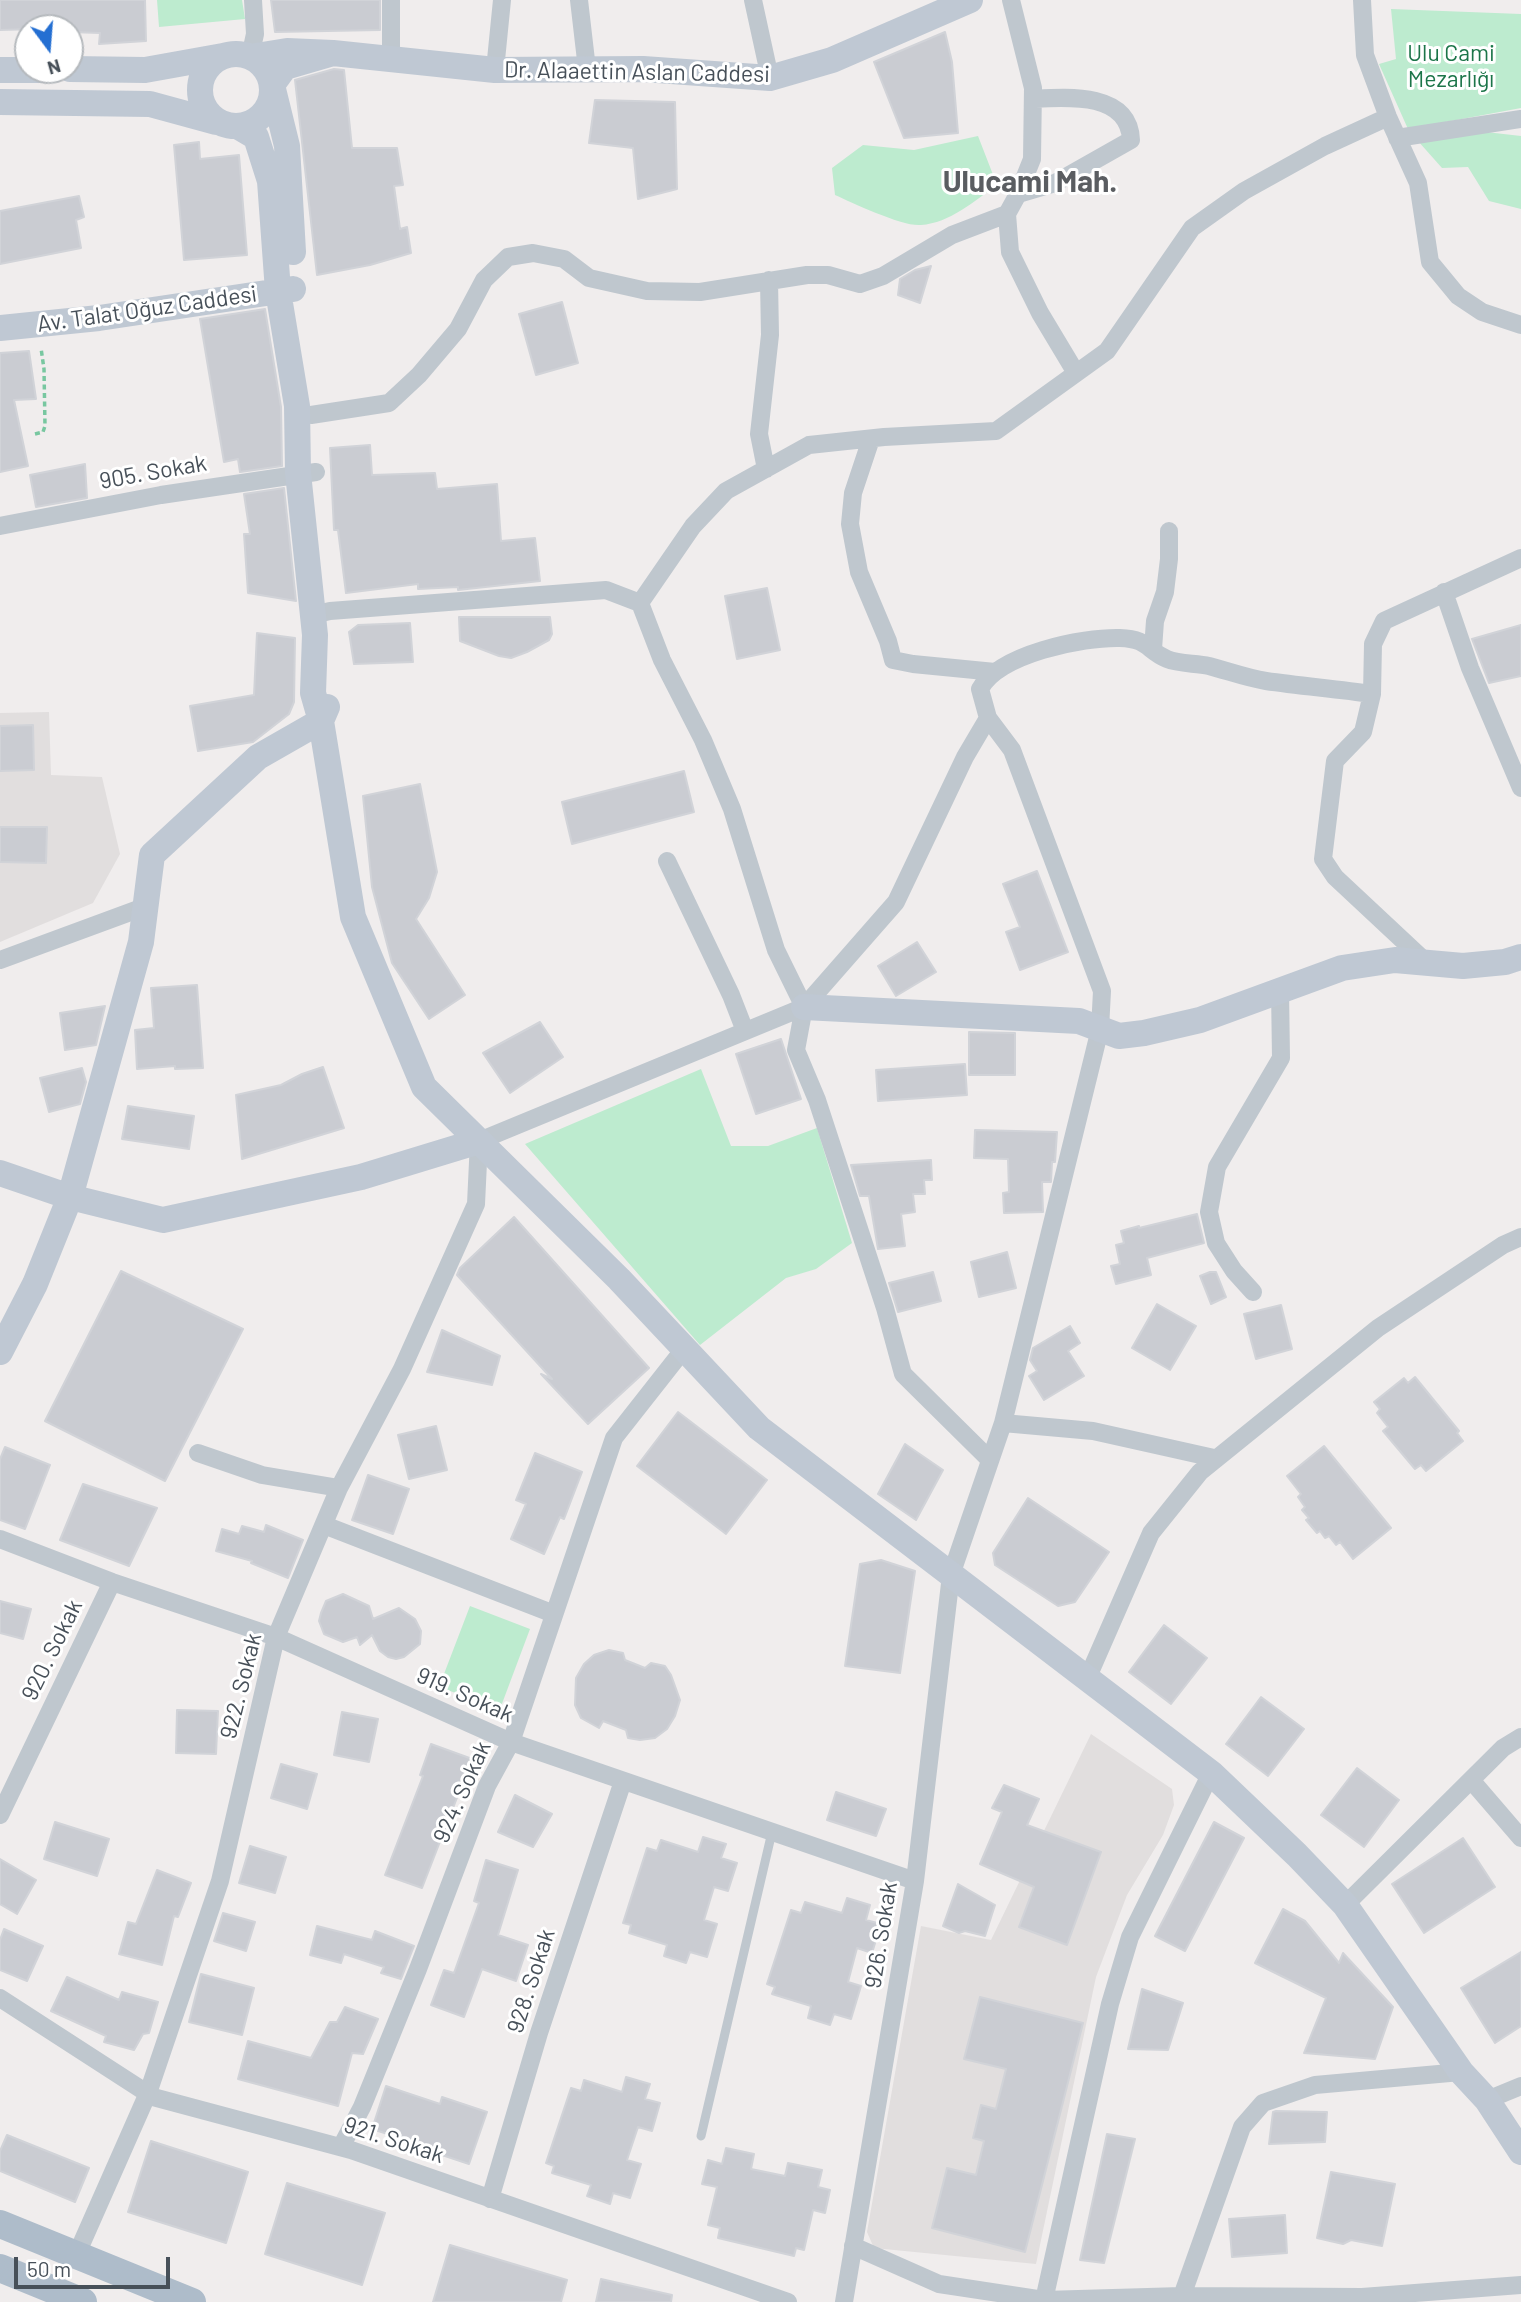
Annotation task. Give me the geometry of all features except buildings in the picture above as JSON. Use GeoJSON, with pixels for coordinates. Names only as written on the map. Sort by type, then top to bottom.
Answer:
{"type":"FeatureCollection","features":[{"type":"Feature","properties":{"kind":"main road","name":"Dr. Alaaettin Aslan Caddesi"},"geometry":{"type":"LineString","coordinates":[[84,69],[145,70],[287,51],[333,53],[495,70],[643,69],[770,78],[832,61],[970,0]]}},
{"type":"Feature","properties":{"kind":"main road"},"geometry":{"type":"LineString","coordinates":[[0,102],[150,104],[228,124],[251,124],[268,108],[272,85],[285,67],[333,53]]}},
{"type":"Feature","properties":{"kind":"main road"},"geometry":{"type":"LineString","coordinates":[[307,472],[311,415],[286,290],[287,146],[266,69],[239,56],[216,59],[201,78],[201,103],[207,113],[256,137],[270,181],[286,290],[322,613],[313,693],[321,721],[354,917],[424,1087],[619,1279],[759,1428],[1211,1773],[1345,1905],[1461,2072],[1487,2100],[1521,2152]]}},
{"type":"Feature","properties":{"kind":"main road","name":"Av. Talat Oğuz Caddesi"},"geometry":{"type":"LineString","coordinates":[[0,328],[286,290]]}},
{"type":"Feature","properties":{"kind":"main road"},"geometry":{"type":"LineString","coordinates":[[0,1352],[35,1284],[70,1197],[142,942],[152,855],[258,757],[321,721]]}},
{"type":"Feature","properties":{"kind":"main road"},"geometry":{"type":"LineString","coordinates":[[804,1007],[1079,1021],[1119,1036],[1200,1020],[1342,968],[1395,960],[1463,966],[1505,962],[1521,957]]}},
{"type":"Feature","properties":{"kind":"main road"},"geometry":{"type":"LineString","coordinates":[[2,1176],[70,1197],[163,1220],[361,1177],[479,1141]]}},
{"type":"Feature","properties":{"kind":"main road"},"geometry":{"type":"LineString","coordinates":[[0,2224],[192,2302]]}},
{"type":"Feature","properties":{"kind":"main road"},"geometry":{"type":"LineString","coordinates":[[0,2269],[83,2302]]}},
{"type":"Feature","properties":{"kind":"street"},"geometry":{"type":"LineString","coordinates":[[239,56],[255,34],[253,0]]}},
{"type":"Feature","properties":{"kind":"street"},"geometry":{"type":"LineString","coordinates":[[391,0],[391,59]]}},
{"type":"Feature","properties":{"kind":"street"},"geometry":{"type":"LineString","coordinates":[[495,70],[502,0]]}},
{"type":"Feature","properties":{"kind":"street"},"geometry":{"type":"LineString","coordinates":[[579,0],[587,69]]}},
{"type":"Feature","properties":{"kind":"street"},"geometry":{"type":"LineString","coordinates":[[753,0],[770,78]]}},
{"type":"Feature","properties":{"kind":"street"},"geometry":{"type":"LineString","coordinates":[[1011,0],[1033,88],[1033,99],[1032,159],[1007,214],[1010,252],[1040,313],[1076,373]]}},
{"type":"Feature","properties":{"kind":"street"},"geometry":{"type":"LineString","coordinates":[[1362,0],[1365,55],[1388,117],[1418,183],[1430,262],[1458,296],[1482,312],[1521,325]]}},
{"type":"Feature","properties":{"kind":"street"},"geometry":{"type":"LineString","coordinates":[[1018,194],[1055,183],[1131,141],[1131,131],[1122,113],[1102,103],[1076,97],[1033,99]]}},
{"type":"Feature","properties":{"kind":"street"},"geometry":{"type":"LineString","coordinates":[[640,603],[694,526],[726,491],[809,445],[996,431],[1107,351],[1192,228],[1244,191],[1325,146],[1388,117]]}},
{"type":"Feature","properties":{"kind":"street"},"geometry":{"type":"LineString","coordinates":[[1397,138],[1521,119]]}},
{"type":"Feature","properties":{"kind":"street"},"geometry":{"type":"LineString","coordinates":[[311,415],[389,403],[419,375],[458,329],[484,280],[508,257],[533,253],[565,259],[589,278],[647,291],[700,292],[769,280],[828,275],[860,284],[883,276],[951,235],[1007,214]]}},
{"type":"Feature","properties":{"kind":"street"},"geometry":{"type":"LineString","coordinates":[[766,469],[759,434],[770,335],[769,280]]}},
{"type":"Feature","properties":{"kind":"street"},"geometry":{"type":"LineString","coordinates":[[871,439],[853,493],[850,524],[859,572],[888,641],[893,660],[995,672]]}},
{"type":"Feature","properties":{"kind":"street","name":"905. Sokak"},"geometry":{"type":"LineString","coordinates":[[0,526],[161,495],[307,472]]}},
{"type":"Feature","properties":{"kind":"street"},"geometry":{"type":"LineString","coordinates":[[1153,649],[1155,621],[1165,592],[1169,531]]}},
{"type":"Feature","properties":{"kind":"street"},"geometry":{"type":"LineString","coordinates":[[1426,962],[1335,877],[1323,859],[1335,761],[1363,732],[1372,694],[1373,644],[1384,621],[1521,558]]}},
{"type":"Feature","properties":{"kind":"street"},"geometry":{"type":"LineString","coordinates":[[322,613],[606,590],[640,603],[662,660],[732,808],[776,950],[804,1007],[796,1050],[834,1151],[885,1308],[903,1374],[990,1460]]}},
{"type":"Feature","properties":{"kind":"street"},"geometry":{"type":"LineString","coordinates":[[1444,592],[1469,668],[1521,788]]}},
{"type":"Feature","properties":{"kind":"street"},"geometry":{"type":"LineString","coordinates":[[479,1141],[804,1007],[896,902],[965,757],[988,718],[980,689],[986,679],[1005,664],[1082,640],[1119,638],[1141,641],[1167,659],[1263,680],[1372,694]]}},
{"type":"Feature","properties":{"kind":"street","name":"926. Sokak"},"geometry":{"type":"LineString","coordinates":[[844,2302],[915,1881],[951,1575],[1003,1423],[1100,1029],[1102,990],[1012,750],[988,718]]}},
{"type":"Feature","properties":{"kind":"street"},"geometry":{"type":"LineString","coordinates":[[667,862],[731,995],[745,1031]]}},
{"type":"Feature","properties":{"kind":"street"},"geometry":{"type":"LineString","coordinates":[[0,960],[145,907]]}},
{"type":"Feature","properties":{"kind":"street"},"geometry":{"type":"LineString","coordinates":[[1253,1292],[1234,1271],[1216,1243],[1209,1212],[1217,1167],[1281,1058],[1280,990]]}},
{"type":"Feature","properties":{"kind":"street","name":"922. Sokak"},"geometry":{"type":"LineString","coordinates":[[76,2256],[148,2094],[220,1881],[276,1637],[339,1488],[402,1369],[476,1203],[479,1141]]}},
{"type":"Feature","properties":{"kind":"street"},"geometry":{"type":"LineString","coordinates":[[1088,1677],[1151,1533],[1200,1472],[1378,1328],[1503,1245],[1521,1237]]}},
{"type":"Feature","properties":{"kind":"street","name":"924. Sokak"},"geometry":{"type":"LineString","coordinates":[[341,2147],[362,2107],[418,1969],[487,1786],[511,1742],[614,1438],[684,1349]]}},
{"type":"Feature","properties":{"kind":"street"},"geometry":{"type":"LineString","coordinates":[[1003,1423],[1093,1431],[1214,1458]]}},
{"type":"Feature","properties":{"kind":"street"},"geometry":{"type":"LineString","coordinates":[[198,1453],[262,1475],[339,1488]]}},
{"type":"Feature","properties":{"kind":"street"},"geometry":{"type":"LineString","coordinates":[[324,1525],[554,1614]]}},
{"type":"Feature","properties":{"kind":"street","name":"919. Sokak"},"geometry":{"type":"LineString","coordinates":[[0,1539],[111,1582],[276,1637],[511,1742],[915,1881]]}},
{"type":"Feature","properties":{"kind":"street","name":"920. Sokak"},"geometry":{"type":"LineString","coordinates":[[0,1815],[111,1582]]}},
{"type":"Feature","properties":{"kind":"street"},"geometry":{"type":"LineString","coordinates":[[1345,1905],[1503,1748],[1521,1737]]}},
{"type":"Feature","properties":{"kind":"street"},"geometry":{"type":"LineString","coordinates":[[1044,2300],[1111,2004],[1130,1937],[1211,1773]]}},
{"type":"Feature","properties":{"kind":"street"},"geometry":{"type":"LineString","coordinates":[[1471,1780],[1521,1838]]}},
{"type":"Feature","properties":{"kind":"street","name":"928. Sokak"},"geometry":{"type":"LineString","coordinates":[[490,2199],[540,2033],[623,1781]]}},
{"type":"Feature","properties":{"kind":"street","name":"921. Sokak"},"geometry":{"type":"LineString","coordinates":[[0,1998],[148,2094],[341,2147],[788,2302]]}},
{"type":"Feature","properties":{"kind":"street"},"geometry":{"type":"LineString","coordinates":[[1182,2296],[1242,2127],[1263,2103],[1315,2085],[1461,2072]]}},
{"type":"Feature","properties":{"kind":"street"},"geometry":{"type":"LineString","coordinates":[[1487,2100],[1521,2086]]}},
{"type":"Feature","properties":{"kind":"street"},"geometry":{"type":"LineString","coordinates":[[853,2246],[939,2284],[1044,2300],[1182,2296],[1362,2297],[1521,2285]]}},
{"type":"Feature","properties":{"kind":"lane"},"geometry":{"type":"LineString","coordinates":[[701,2136],[772,1832]]}},
{"type":"Feature","properties":{"kind":"path"},"geometry":{"type":"LineString","coordinates":[[34,434],[43,432],[45,426],[44,369],[37,325]]}},
{"type":"Feature","properties":{"kind":"shaded area"},"geometry":{"type":"Polygon","coordinates":[[[49,712],[51,775],[102,777],[120,854],[93,903],[0,942],[0,713],[49,712]]]}},
{"type":"Feature","properties":{"kind":"shaded area"},"geometry":{"type":"Polygon","coordinates":[[[1091,1734],[1172,1789],[1174,1805],[1163,1835],[1127,1895],[1096,1977],[1036,2264],[874,2248],[867,2232],[921,1926],[991,1940],[1091,1734]]]}},
{"type":"Feature","properties":{"kind":"green space"},"geometry":{"type":"Polygon","coordinates":[[[157,0],[242,0],[245,19],[159,27],[157,0]]]}},
{"type":"Feature","properties":{"kind":"green space","name":"Ulu Cami Mezarlığı"},"geometry":{"type":"Polygon","coordinates":[[[1391,9],[1521,14],[1521,108],[1408,129],[1379,64],[1396,59],[1391,9]]]}},
{"type":"Feature","properties":{"kind":"green space"},"geometry":{"type":"Polygon","coordinates":[[[1486,132],[1521,136],[1521,209],[1489,201],[1468,167],[1442,168],[1418,141],[1486,132]]]}},
{"type":"Feature","properties":{"kind":"green space"},"geometry":{"type":"Polygon","coordinates":[[[978,136],[997,185],[942,220],[913,225],[878,214],[835,195],[832,168],[863,145],[914,150],[978,136]]]}},
{"type":"Feature","properties":{"kind":"green space"},"geometry":{"type":"Polygon","coordinates":[[[701,1069],[731,1146],[768,1146],[817,1128],[852,1243],[816,1269],[786,1278],[700,1345],[525,1144],[701,1069]]]}},
{"type":"Feature","properties":{"kind":"green space"},"geometry":{"type":"Polygon","coordinates":[[[470,1606],[530,1629],[500,1709],[439,1687],[470,1606]]]}},
{"type":"Feature","properties":{"kind":"district","name":"Ulucami Mah."},"geometry":{"type":"Point","coordinates":[1030,182]}}]}
